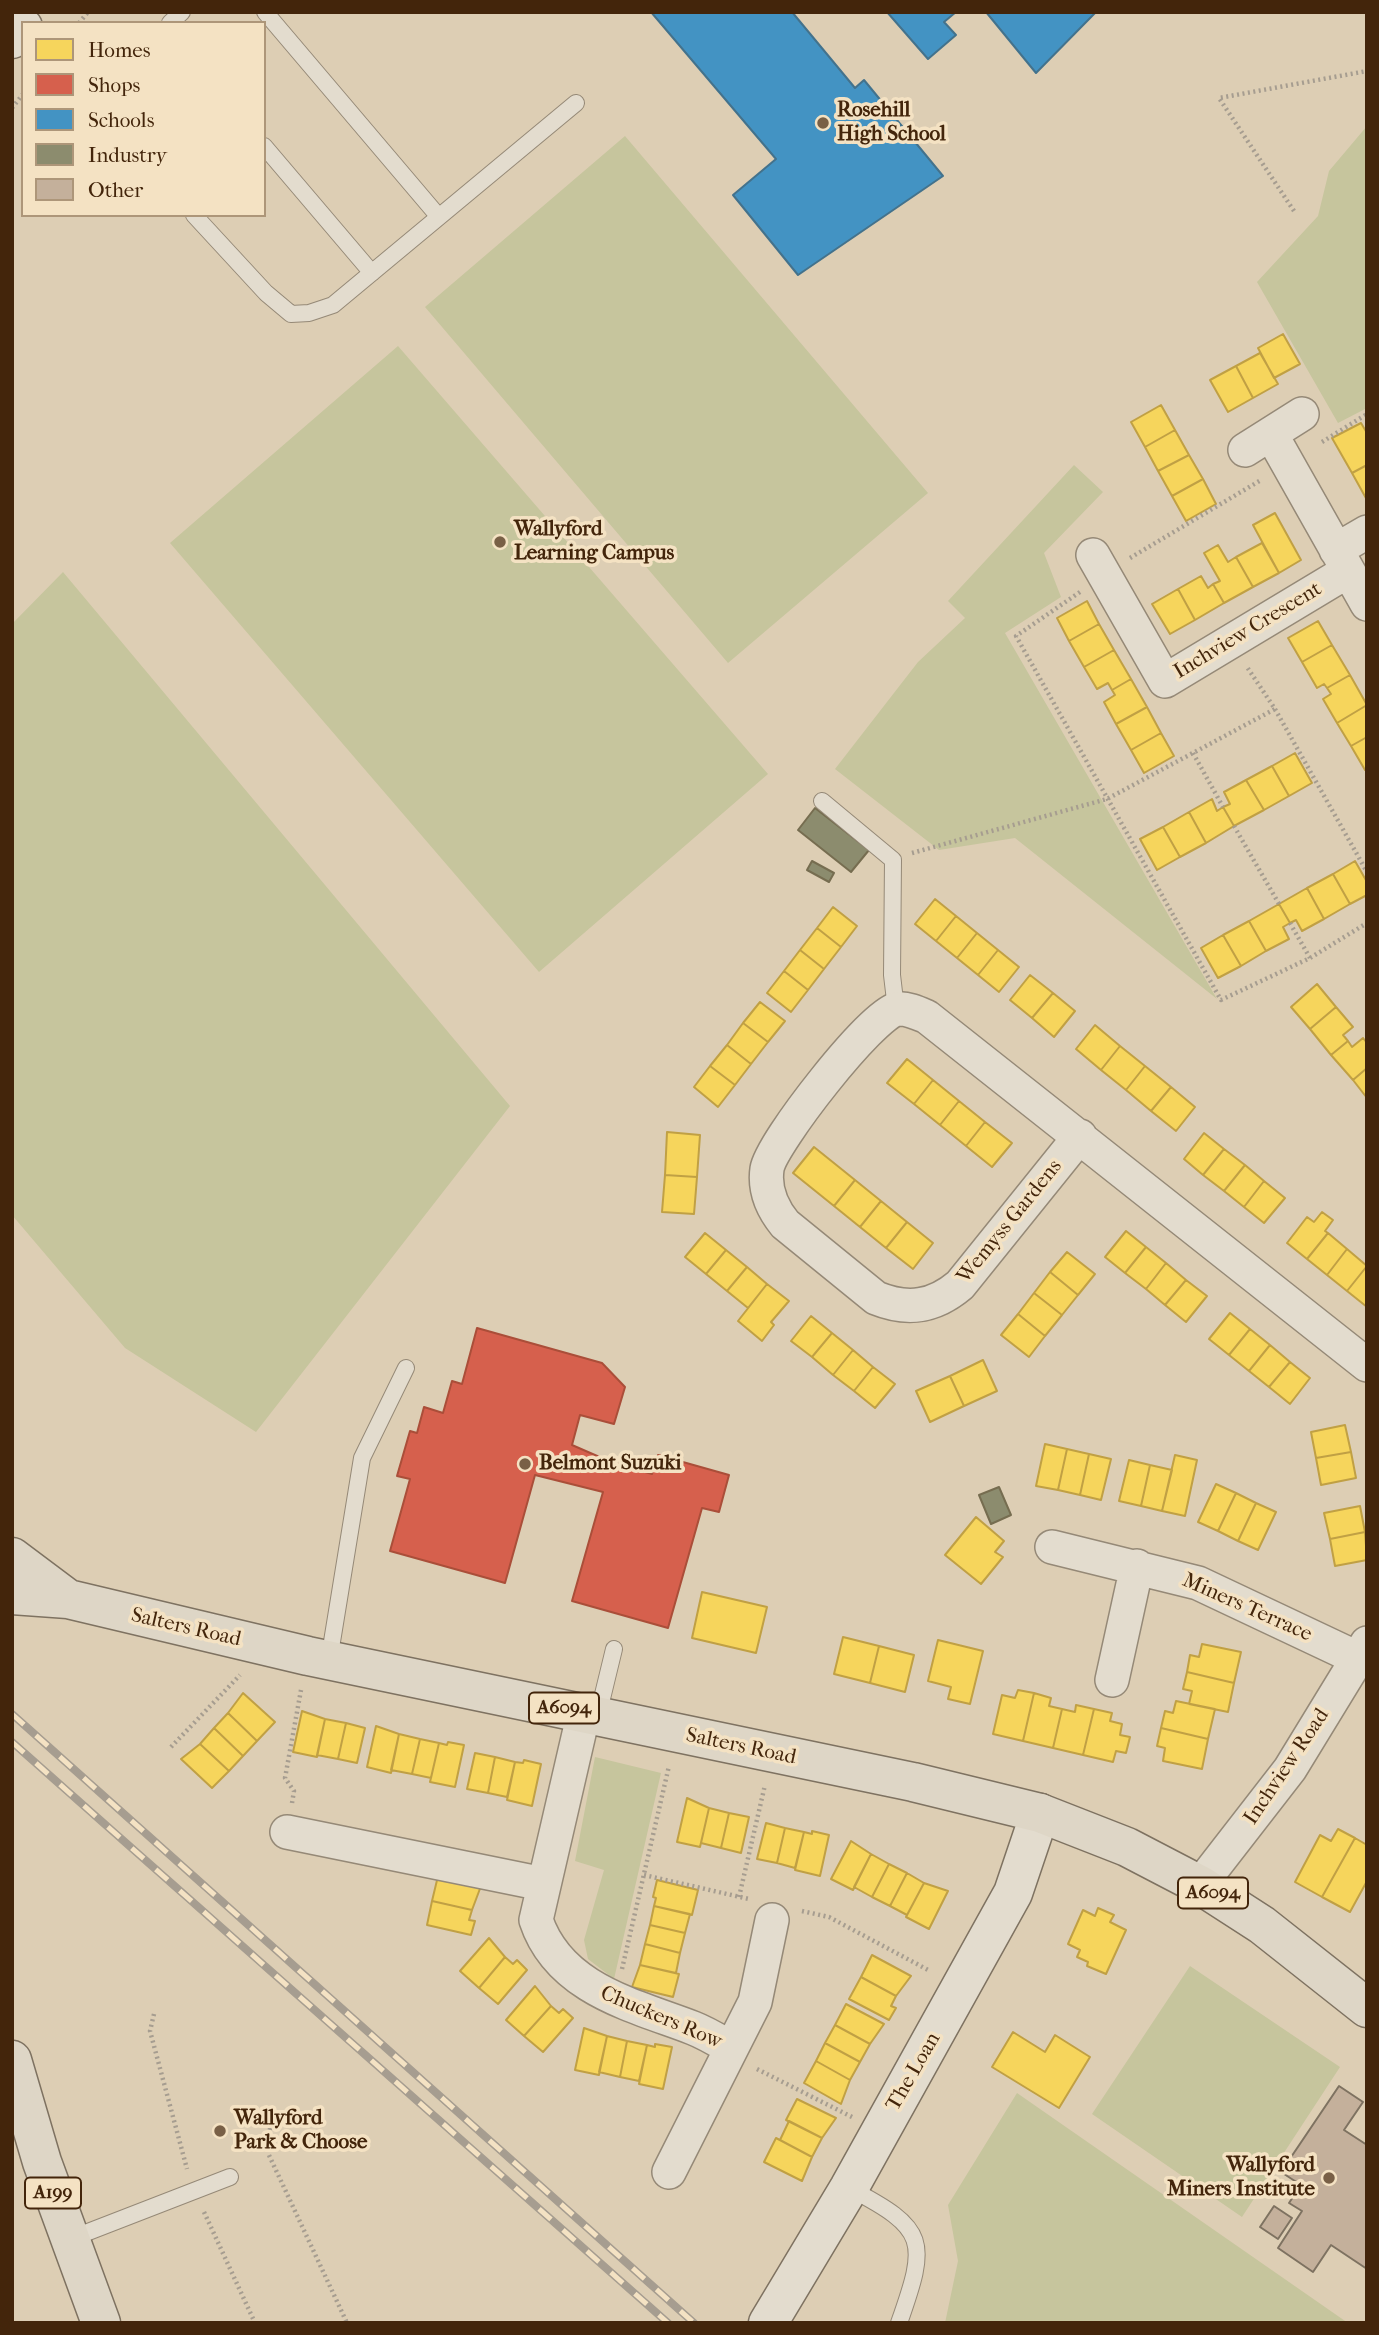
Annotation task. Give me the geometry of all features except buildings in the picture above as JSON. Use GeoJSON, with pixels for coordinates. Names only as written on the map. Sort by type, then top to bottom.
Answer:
{"type":"FeatureCollection","features":[{"type":"Feature","properties":{"kind":"main road","name":"Salters Road"},"geometry":{"type":"LineString","coordinates":[[12,1557],[68,1599]]}},
{"type":"Feature","properties":{"kind":"main road","name":"Salters Road"},"geometry":{"type":"LineString","coordinates":[[12,1595],[68,1599],[329,1660],[591,1714],[1040,1813],[1127,1847],[1200,1885],[1262,1925],[1367,2008]]}},
{"type":"Feature","properties":{"kind":"main road","name":"A199"},"geometry":{"type":"LineString","coordinates":[[12,2060],[42,2162],[100,2323]]}},
{"type":"Feature","properties":{"kind":"street"},"geometry":{"type":"LineString","coordinates":[[1302,414],[1258,442],[1287,463],[1367,604]]}},
{"type":"Feature","properties":{"kind":"street","name":"Inchview Crescent"},"geometry":{"type":"LineString","coordinates":[[1099,565],[1165,681],[1231,643],[1342,560],[1367,532]]}},
{"type":"Feature","properties":{"kind":"street"},"geometry":{"type":"LineString","coordinates":[[896,1009],[911,1010],[928,1017],[1367,1365]]}},
{"type":"Feature","properties":{"kind":"street","name":"Wemyss Gardens"},"geometry":{"type":"LineString","coordinates":[[896,1009],[871,1025],[778,1143],[767,1171],[770,1200],[785,1224],[876,1298],[897,1305],[919,1306],[948,1295],[960,1285],[1080,1136]]}},
{"type":"Feature","properties":{"kind":"street","name":"Miners Terrace"},"geometry":{"type":"LineString","coordinates":[[1052,1547],[1198,1583],[1362,1651]]}},
{"type":"Feature","properties":{"kind":"street"},"geometry":{"type":"LineString","coordinates":[[1111,1680],[1137,1566]]}},
{"type":"Feature","properties":{"kind":"street","name":"Inchview Road"},"geometry":{"type":"LineString","coordinates":[[1200,1885],[1290,1769],[1362,1651]]}},
{"type":"Feature","properties":{"kind":"street","name":"Chuckers Row"},"geometry":{"type":"LineString","coordinates":[[591,1714],[536,1920],[544,1942],[594,1990],[614,2000],[696,2029],[729,2051]]}},
{"type":"Feature","properties":{"kind":"street","name":"The Loan"},"geometry":{"type":"LineString","coordinates":[[768,2323],[849,2188],[1013,1893],[1040,1813]]}},
{"type":"Feature","properties":{"kind":"street"},"geometry":{"type":"LineString","coordinates":[[287,1832],[544,1884]]}},
{"type":"Feature","properties":{"kind":"street","name":"Chuckers Row"},"geometry":{"type":"LineString","coordinates":[[668,2172],[755,2002],[771,1909]]}},
{"type":"Feature","properties":{"kind":"lane"},"geometry":{"type":"LineString","coordinates":[[265,12],[439,217]]}},
{"type":"Feature","properties":{"kind":"lane"},"geometry":{"type":"LineString","coordinates":[[196,217],[266,293],[291,314],[309,313],[333,305],[576,103]]}},
{"type":"Feature","properties":{"kind":"lane"},"geometry":{"type":"LineString","coordinates":[[266,148],[372,273]]}},
{"type":"Feature","properties":{"kind":"lane"},"geometry":{"type":"LineString","coordinates":[[822,801],[893,860],[892,975],[896,1009]]}},
{"type":"Feature","properties":{"kind":"lane"},"geometry":{"type":"LineString","coordinates":[[329,1660],[362,1458],[406,1368]]}},
{"type":"Feature","properties":{"kind":"lane"},"geometry":{"type":"LineString","coordinates":[[591,1714],[614,1648]]}},
{"type":"Feature","properties":{"kind":"lane"},"geometry":{"type":"LineString","coordinates":[[70,2239],[230,2177]]}},
{"type":"Feature","properties":{"kind":"lane"},"geometry":{"type":"LineString","coordinates":[[849,2188],[892,2211],[902,2220],[915,2243],[916,2275],[899,2323]]}},
{"type":"Feature","properties":{"kind":"path"},"geometry":{"type":"LineString","coordinates":[[1294,211],[1219,98],[1367,71]]}},
{"type":"Feature","properties":{"kind":"path"},"geometry":{"type":"LineString","coordinates":[[1367,414],[1241,493],[1154,542],[1099,565],[1016,636],[1221,1000],[1310,958],[1367,923]]}},
{"type":"Feature","properties":{"kind":"path"},"geometry":{"type":"LineString","coordinates":[[1231,643],[1275,709],[1367,872]]}},
{"type":"Feature","properties":{"kind":"path"},"geometry":{"type":"LineString","coordinates":[[893,860],[927,847],[1107,799],[1275,709]]}},
{"type":"Feature","properties":{"kind":"path"},"geometry":{"type":"LineString","coordinates":[[1193,753],[1223,807]]}},
{"type":"Feature","properties":{"kind":"path"},"geometry":{"type":"LineString","coordinates":[[1234,826],[1279,904]]}},
{"type":"Feature","properties":{"kind":"path"},"geometry":{"type":"LineString","coordinates":[[1290,923],[1310,958]]}},
{"type":"Feature","properties":{"kind":"path"},"geometry":{"type":"LineString","coordinates":[[171,1747],[242,1673]]}},
{"type":"Feature","properties":{"kind":"path"},"geometry":{"type":"LineString","coordinates":[[287,1832],[293,1791],[285,1778],[302,1686],[290,1684]]}},
{"type":"Feature","properties":{"kind":"path"},"geometry":{"type":"LineString","coordinates":[[614,2000],[677,1734]]}},
{"type":"Feature","properties":{"kind":"path"},"geometry":{"type":"LineString","coordinates":[[739,1897],[772,1754]]}},
{"type":"Feature","properties":{"kind":"path"},"geometry":{"type":"LineString","coordinates":[[644,1875],[739,1897],[771,1909],[829,1917],[962,1987]]}},
{"type":"Feature","properties":{"kind":"path"},"geometry":{"type":"LineString","coordinates":[[729,2051],[880,2131]]}},
{"type":"Feature","properties":{"kind":"path"},"geometry":{"type":"LineString","coordinates":[[271,2118],[268,2153],[346,2323]]}},
{"type":"Feature","properties":{"kind":"green space"},"geometry":{"type":"Polygon","coordinates":[[[1367,126],[1367,408],[1338,423],[1257,282],[1318,216],[1329,171],[1367,126]]]}},
{"type":"Feature","properties":{"kind":"green space"},"geometry":{"type":"Polygon","coordinates":[[[625,136],[928,493],[728,663],[425,307],[625,136]]]}},
{"type":"Feature","properties":{"kind":"green space"},"geometry":{"type":"Polygon","coordinates":[[[398,346],[768,774],[539,972],[170,543],[398,346]]]}},
{"type":"Feature","properties":{"kind":"green space"},"geometry":{"type":"Polygon","coordinates":[[[1074,465],[1103,492],[1044,553],[1061,597],[1005,633],[1217,999],[1015,838],[939,850],[835,769],[918,662],[965,618],[948,601],[1074,465]]]}},
{"type":"Feature","properties":{"kind":"green space"},"geometry":{"type":"Polygon","coordinates":[[[63,572],[510,1106],[256,1432],[125,1348],[12,1215],[12,624],[63,572]]]}},
{"type":"Feature","properties":{"kind":"green space"},"geometry":{"type":"Polygon","coordinates":[[[595,1757],[661,1773],[614,1979],[588,1959],[584,1940],[604,1870],[575,1861],[595,1757]]]}},
{"type":"Feature","properties":{"kind":"green space"},"geometry":{"type":"Polygon","coordinates":[[[1190,1966],[1340,2067],[1242,2217],[1092,2114],[1190,1966]]]}},
{"type":"Feature","properties":{"kind":"green space"},"geometry":{"type":"Polygon","coordinates":[[[1017,2093],[1348,2323],[945,2323],[958,2261],[948,2205],[1017,2093]]]}},
{"type":"Feature","properties":{"kind":"railway"},"geometry":{"type":"LineString","coordinates":[[12,1714],[694,2323]]}},
{"type":"Feature","properties":{"kind":"railway"},"geometry":{"type":"LineString","coordinates":[[12,1742],[668,2323]]}},
{"type":"Feature","properties":{"kind":"place","name":"Rosehill High School"},"geometry":{"type":"Point","coordinates":[823,123]}},
{"type":"Feature","properties":{"kind":"place","name":"Wallyford Learning Campus"},"geometry":{"type":"Point","coordinates":[500,542]}},
{"type":"Feature","properties":{"kind":"place","name":"Belmont Suzuki"},"geometry":{"type":"Point","coordinates":[525,1464]}},
{"type":"Feature","properties":{"kind":"place","name":"Wallyford Park & Choose"},"geometry":{"type":"Point","coordinates":[220,2131]}},
{"type":"Feature","properties":{"kind":"place","name":"Wallyford Miners Institute"},"geometry":{"type":"Point","coordinates":[1329,2178]}}]}
